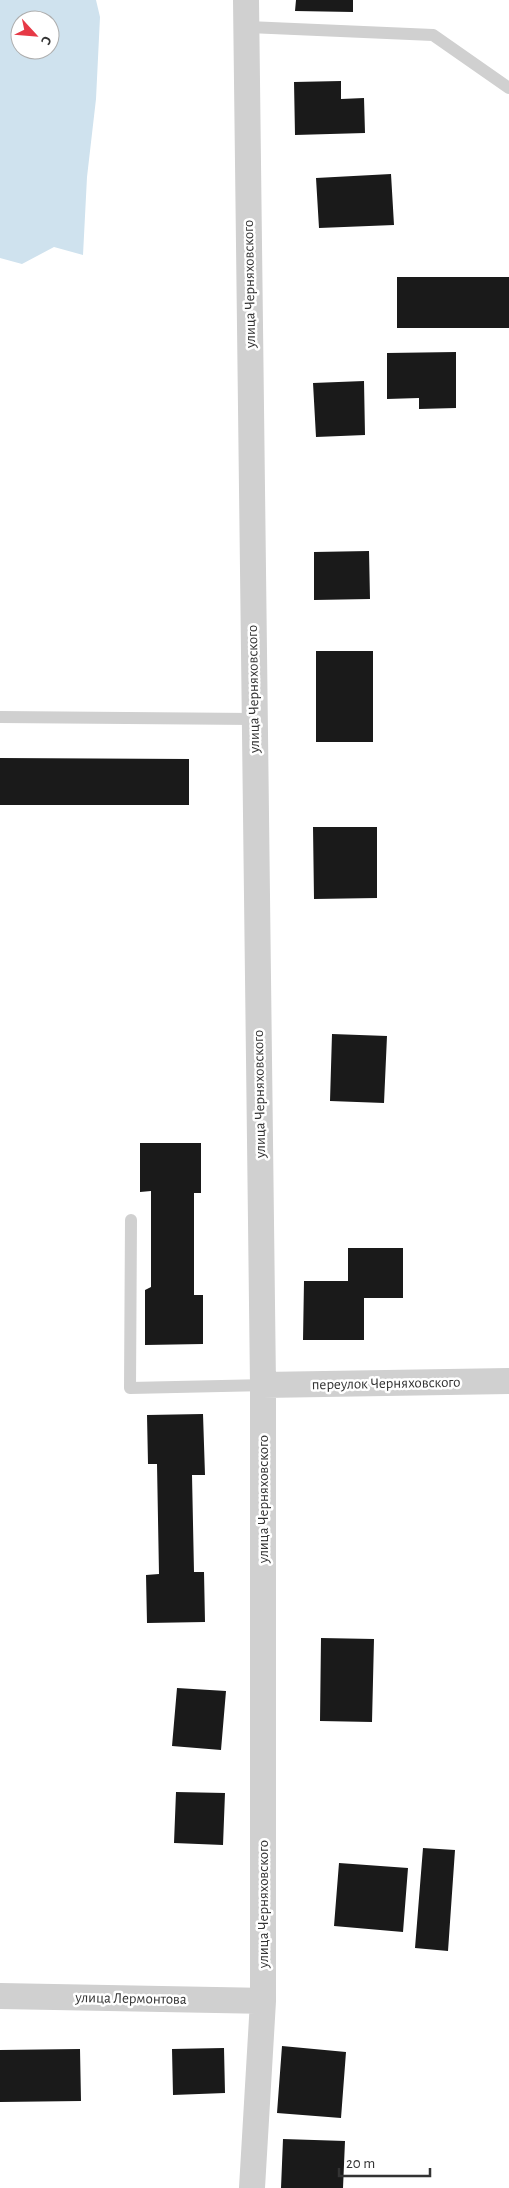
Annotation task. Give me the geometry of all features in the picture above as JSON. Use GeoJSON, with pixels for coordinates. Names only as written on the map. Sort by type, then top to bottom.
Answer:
{"type":"FeatureCollection","features":[{"type":"Feature","properties":{"kind":"street","name":"улица Черняховского"},"geometry":{"type":"LineString","coordinates":[[246,0],[263,1385],[263,2001],[252,2188]]}},
{"type":"Feature","properties":{"kind":"street","name":"переулок Черняховского"},"geometry":{"type":"LineString","coordinates":[[263,1385],[509,1381]]}},
{"type":"Feature","properties":{"kind":"street","name":"улица Лермонтова"},"geometry":{"type":"LineString","coordinates":[[0,1996],[263,2001]]}},
{"type":"Feature","properties":{"kind":"lane"},"geometry":{"type":"LineString","coordinates":[[247,27],[433,35],[509,88]]}},
{"type":"Feature","properties":{"kind":"lane"},"geometry":{"type":"LineString","coordinates":[[0,717],[254,720]]}},
{"type":"Feature","properties":{"kind":"lane"},"geometry":{"type":"LineString","coordinates":[[131,1220],[130,1388],[263,1385]]}},
{"type":"Feature","properties":{"kind":"water"},"geometry":{"type":"Polygon","coordinates":[[[0,0],[96,0],[100,17],[96,99],[87,177],[83,255],[54,247],[22,264],[0,258],[0,0]]]}},
{"type":"Feature","properties":{"kind":"building"},"geometry":{"type":"Polygon","coordinates":[[[296,0],[353,0],[353,12],[295,11],[296,0]]]}},
{"type":"Feature","properties":{"kind":"building"},"geometry":{"type":"Polygon","coordinates":[[[341,81],[341,99],[364,98],[365,133],[295,135],[294,82],[341,81]]]}},
{"type":"Feature","properties":{"kind":"building"},"geometry":{"type":"Polygon","coordinates":[[[391,174],[394,225],[319,228],[316,178],[391,174]]]}},
{"type":"Feature","properties":{"kind":"building"},"geometry":{"type":"Polygon","coordinates":[[[397,277],[509,277],[509,328],[397,328],[397,277]]]}},
{"type":"Feature","properties":{"kind":"building"},"geometry":{"type":"Polygon","coordinates":[[[456,352],[456,408],[419,409],[419,398],[387,399],[387,353],[456,352]]]}},
{"type":"Feature","properties":{"kind":"building"},"geometry":{"type":"Polygon","coordinates":[[[364,381],[365,435],[316,437],[313,383],[364,381]]]}},
{"type":"Feature","properties":{"kind":"building"},"geometry":{"type":"Polygon","coordinates":[[[369,551],[370,599],[314,600],[314,552],[369,551]]]}},
{"type":"Feature","properties":{"kind":"building"},"geometry":{"type":"Polygon","coordinates":[[[316,651],[373,651],[373,742],[316,742],[316,651]]]}},
{"type":"Feature","properties":{"kind":"building"},"geometry":{"type":"Polygon","coordinates":[[[0,758],[189,759],[189,805],[0,805],[0,758]]]}},
{"type":"Feature","properties":{"kind":"building"},"geometry":{"type":"Polygon","coordinates":[[[313,827],[377,827],[377,898],[314,899],[313,827]]]}},
{"type":"Feature","properties":{"kind":"building"},"geometry":{"type":"Polygon","coordinates":[[[332,1034],[387,1036],[384,1103],[330,1101],[332,1034]]]}},
{"type":"Feature","properties":{"kind":"building"},"geometry":{"type":"Polygon","coordinates":[[[140,1143],[201,1143],[201,1193],[194,1193],[194,1295],[203,1295],[203,1344],[145,1345],[145,1290],[151,1287],[151,1191],[140,1192],[140,1143]]]}},
{"type":"Feature","properties":{"kind":"building"},"geometry":{"type":"Polygon","coordinates":[[[348,1248],[403,1248],[403,1298],[364,1298],[364,1340],[303,1340],[304,1281],[348,1281],[348,1248]]]}},
{"type":"Feature","properties":{"kind":"building"},"geometry":{"type":"Polygon","coordinates":[[[203,1414],[205,1475],[192,1475],[194,1572],[204,1572],[205,1622],[147,1623],[146,1575],[159,1574],[157,1464],[148,1464],[147,1415],[203,1414]]]}},
{"type":"Feature","properties":{"kind":"building"},"geometry":{"type":"Polygon","coordinates":[[[321,1638],[374,1639],[372,1722],[320,1721],[321,1638]]]}},
{"type":"Feature","properties":{"kind":"building"},"geometry":{"type":"Polygon","coordinates":[[[177,1688],[226,1691],[221,1750],[172,1746],[177,1688]]]}},
{"type":"Feature","properties":{"kind":"building"},"geometry":{"type":"Polygon","coordinates":[[[176,1792],[225,1793],[223,1845],[174,1843],[176,1792]]]}},
{"type":"Feature","properties":{"kind":"building"},"geometry":{"type":"Polygon","coordinates":[[[423,1848],[455,1850],[448,1951],[415,1948],[423,1848]]]}},
{"type":"Feature","properties":{"kind":"building"},"geometry":{"type":"Polygon","coordinates":[[[339,1863],[408,1868],[403,1932],[334,1926],[339,1863]]]}},
{"type":"Feature","properties":{"kind":"building"},"geometry":{"type":"Polygon","coordinates":[[[282,2046],[346,2052],[341,2118],[277,2113],[282,2046]]]}},
{"type":"Feature","properties":{"kind":"building"},"geometry":{"type":"Polygon","coordinates":[[[224,2048],[225,2093],[173,2095],[172,2049],[224,2048]]]}},
{"type":"Feature","properties":{"kind":"building"},"geometry":{"type":"Polygon","coordinates":[[[80,2049],[81,2101],[0,2102],[0,2050],[80,2049]]]}},
{"type":"Feature","properties":{"kind":"building"},"geometry":{"type":"Polygon","coordinates":[[[283,2139],[345,2141],[343,2188],[281,2188],[283,2139]]]}}]}
